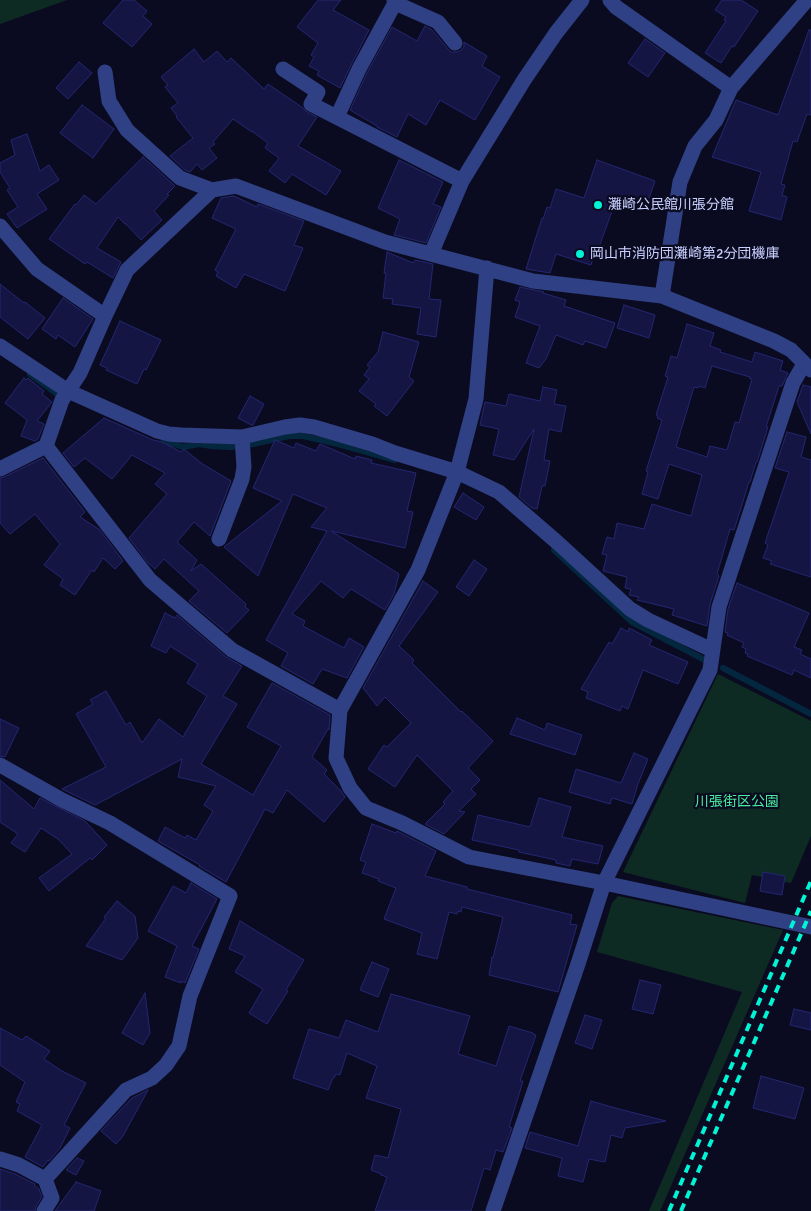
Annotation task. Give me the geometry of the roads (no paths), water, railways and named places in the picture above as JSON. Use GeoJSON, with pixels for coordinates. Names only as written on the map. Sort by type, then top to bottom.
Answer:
{"type":"FeatureCollection","features":[{"type":"Feature","properties":{"kind":"street"},"geometry":{"type":"LineString","coordinates":[[431,254],[462,181],[524,80],[556,33],[582,0]]}},
{"type":"Feature","properties":{"kind":"street"},"geometry":{"type":"LineString","coordinates":[[610,0],[616,7],[628,7],[731,88]]}},
{"type":"Feature","properties":{"kind":"street"},"geometry":{"type":"LineString","coordinates":[[662,296],[680,182],[695,146],[716,120],[731,88],[807,0]]}},
{"type":"Feature","properties":{"kind":"street"},"geometry":{"type":"LineString","coordinates":[[337,117],[359,69],[395,2],[438,22],[455,44]]}},
{"type":"Feature","properties":{"kind":"street"},"geometry":{"type":"LineString","coordinates":[[283,69],[318,92],[311,104],[462,181]]}},
{"type":"Feature","properties":{"kind":"street"},"geometry":{"type":"LineString","coordinates":[[105,72],[109,102],[127,130],[180,178],[212,190],[236,186],[385,242],[533,281],[662,296],[774,341],[790,350],[807,367],[793,383],[719,607],[710,670],[604,882],[578,964],[493,1211]]}},
{"type":"Feature","properties":{"kind":"street"},"geometry":{"type":"LineString","coordinates":[[0,469],[46,446],[62,400],[80,373],[104,316],[127,270],[212,190]]}},
{"type":"Feature","properties":{"kind":"street"},"geometry":{"type":"LineString","coordinates":[[0,226],[37,269],[104,316]]}},
{"type":"Feature","properties":{"kind":"street"},"geometry":{"type":"LineString","coordinates":[[487,268],[476,398],[457,472],[418,570],[340,710],[336,758],[350,788],[366,808],[402,823],[469,856],[604,882],[811,927]]}},
{"type":"Feature","properties":{"kind":"street"},"geometry":{"type":"LineString","coordinates":[[0,346],[68,391],[157,431],[243,444],[285,427],[314,427],[457,472],[499,492],[630,609],[648,620],[712,650]]}},
{"type":"Feature","properties":{"kind":"street"},"geometry":{"type":"LineString","coordinates":[[219,539],[242,479],[244,467],[243,444]]}},
{"type":"Feature","properties":{"kind":"street"},"geometry":{"type":"LineString","coordinates":[[46,446],[150,580],[232,650],[340,710]]}},
{"type":"Feature","properties":{"kind":"street"},"geometry":{"type":"LineString","coordinates":[[0,765],[62,800],[110,823],[230,896],[190,996],[179,1046],[166,1066],[152,1078],[126,1090],[45,1179]]}},
{"type":"Feature","properties":{"kind":"street"},"geometry":{"type":"LineString","coordinates":[[0,1159],[19,1165],[45,1179],[52,1198],[44,1211]]}},
{"type":"Feature","properties":{"kind":"waterway"},"geometry":{"type":"LineString","coordinates":[[30,374],[56,393]]}},
{"type":"Feature","properties":{"kind":"waterway"},"geometry":{"type":"LineString","coordinates":[[164,441],[183,447],[199,444],[231,447],[289,436],[303,436],[395,460]]}},
{"type":"Feature","properties":{"kind":"waterway"},"geometry":{"type":"LineString","coordinates":[[554,550],[632,622],[705,660]]}},
{"type":"Feature","properties":{"kind":"waterway"},"geometry":{"type":"LineString","coordinates":[[723,668],[811,714]]}},
{"type":"Feature","properties":{"kind":"railway"},"geometry":{"type":"LineString","coordinates":[[669,1211],[811,881]]}},
{"type":"Feature","properties":{"kind":"railway"},"geometry":{"type":"LineString","coordinates":[[681,1211],[811,911]]}},
{"type":"Feature","properties":{"kind":"place","name":"灘崎公民館川張分館"},"geometry":{"type":"Point","coordinates":[598,205]}},
{"type":"Feature","properties":{"kind":"place","name":"岡山市消防団灘崎第2分団機庫"},"geometry":{"type":"Point","coordinates":[580,254]}},
{"type":"Feature","properties":{"kind":"park label","name":"川張街区公園"},"geometry":{"type":"Point","coordinates":[737,802]}}]}
